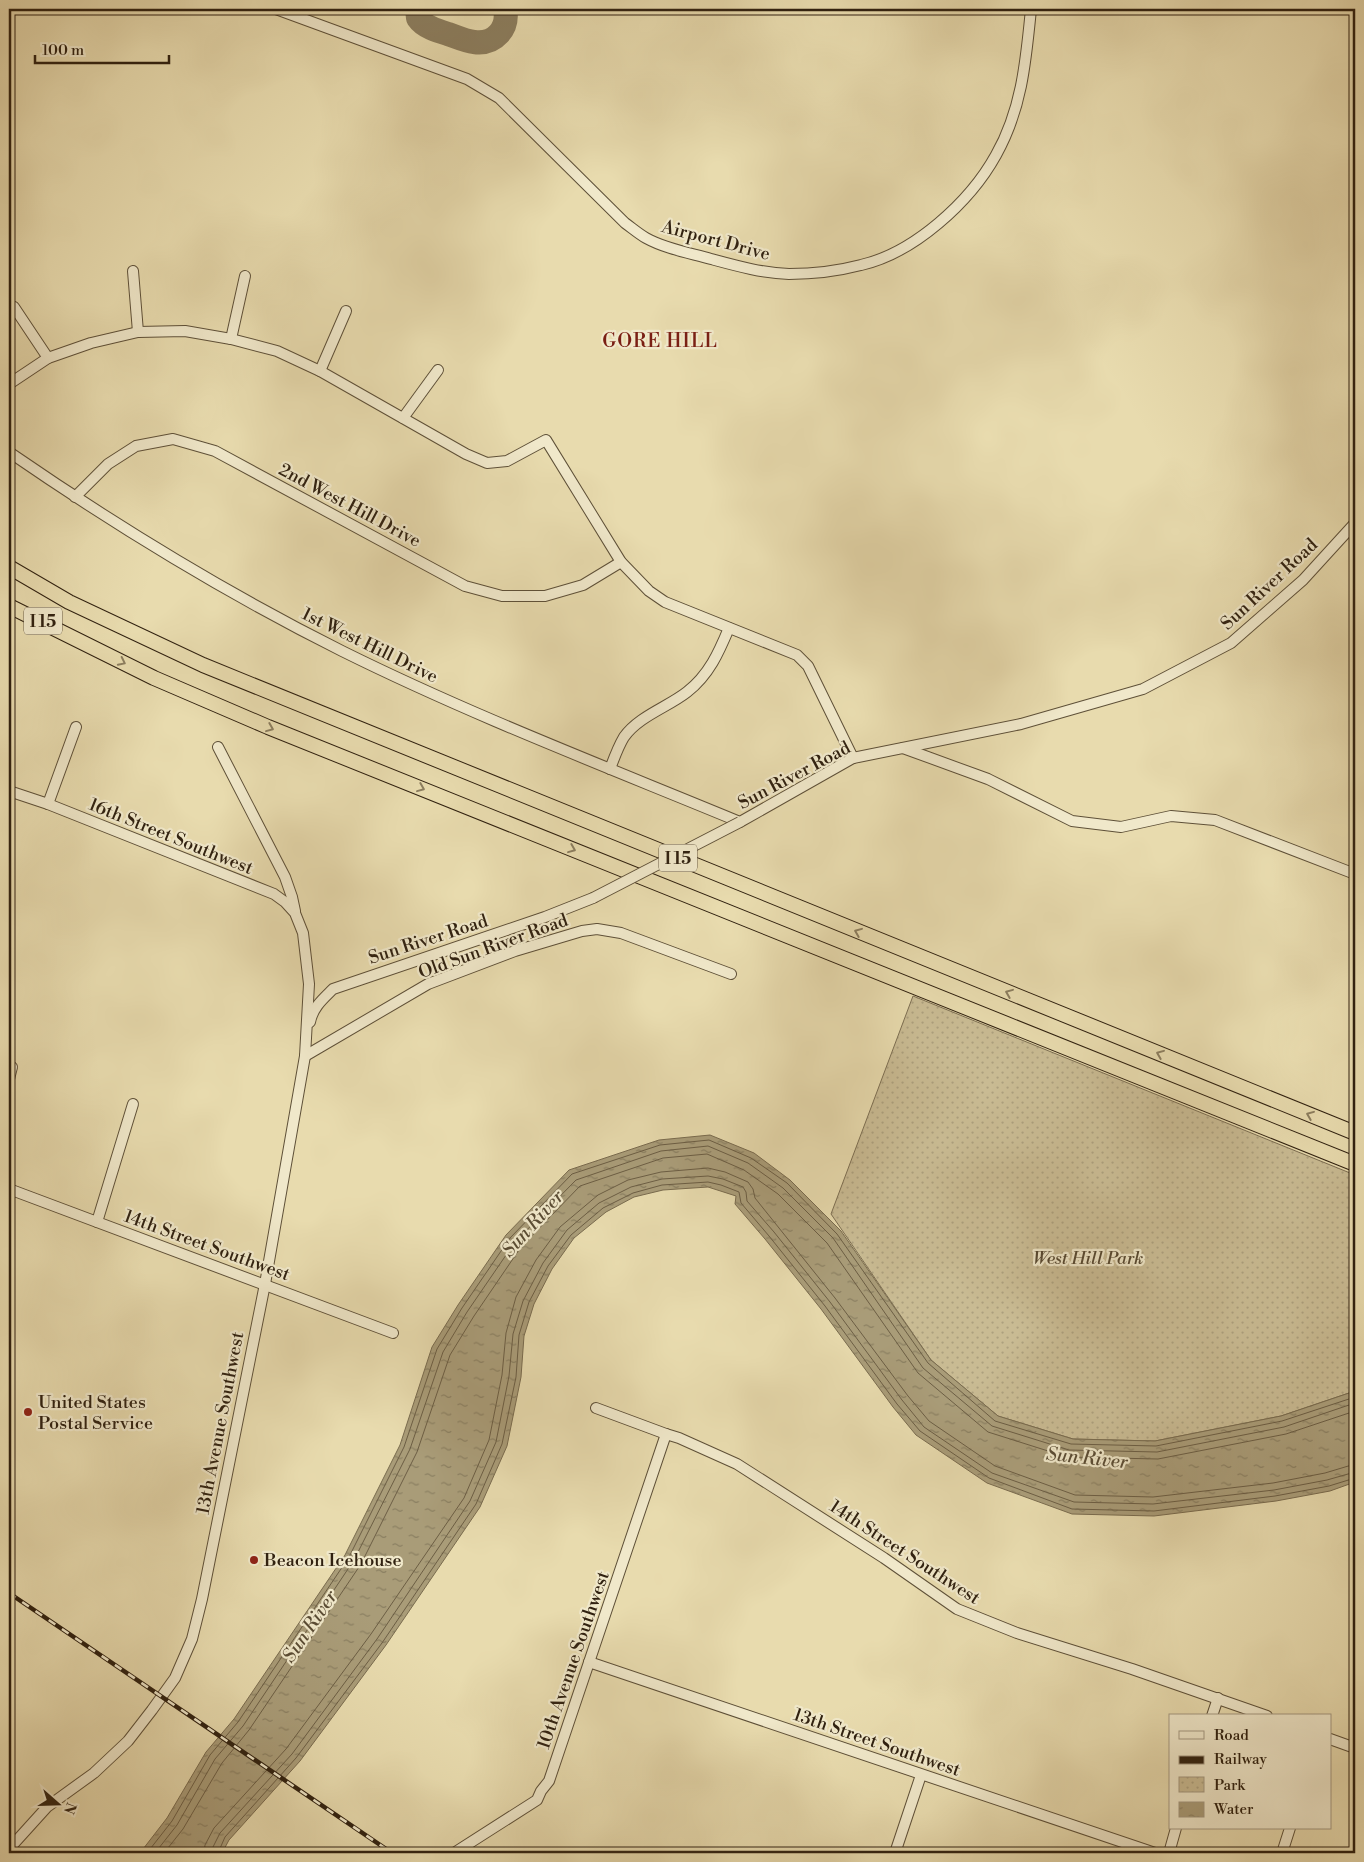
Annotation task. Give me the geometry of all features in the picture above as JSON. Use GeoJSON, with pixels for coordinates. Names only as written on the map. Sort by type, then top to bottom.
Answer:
{"type":"FeatureCollection","features":[{"type":"Feature","properties":{"kind":"highway","name":"I 15"},"geometry":{"type":"LineString","coordinates":[[9,567],[69,602],[203,665],[1355,1133]]}},
{"type":"Feature","properties":{"kind":"highway","name":"I 15"},"geometry":{"type":"LineString","coordinates":[[9,600],[78,641],[154,678],[268,727],[1355,1164]]}},
{"type":"Feature","properties":{"kind":"highway"},"geometry":{"type":"LineString","coordinates":[[9,606],[78,641]]}},
{"type":"Feature","properties":{"kind":"street","name":"Airport Drive"},"geometry":{"type":"LineString","coordinates":[[276,9],[467,78],[486,88],[499,98],[625,223],[644,238],[658,244],[745,269],[796,274],[861,265],[884,258],[933,227],[950,214],[968,195],[996,156],[1014,116],[1025,72],[1031,9]]}},
{"type":"Feature","properties":{"kind":"street"},"geometry":{"type":"LineString","coordinates":[[133,271],[138,332]]}},
{"type":"Feature","properties":{"kind":"street"},"geometry":{"type":"LineString","coordinates":[[231,339],[245,276]]}},
{"type":"Feature","properties":{"kind":"street"},"geometry":{"type":"LineString","coordinates":[[14,308],[48,358]]}},
{"type":"Feature","properties":{"kind":"street"},"geometry":{"type":"LineString","coordinates":[[320,371],[346,311]]}},
{"type":"Feature","properties":{"kind":"street"},"geometry":{"type":"LineString","coordinates":[[9,384],[48,358],[91,343],[138,332],[184,331],[231,339],[277,351],[320,371],[466,454],[487,463],[507,461],[546,440],[621,562],[649,591],[665,602],[797,655],[808,666],[854,758]]}},
{"type":"Feature","properties":{"kind":"street"},"geometry":{"type":"LineString","coordinates":[[403,418],[438,370]]}},
{"type":"Feature","properties":{"kind":"street","name":"2nd West Hill Drive"},"geometry":{"type":"LineString","coordinates":[[75,497],[108,464],[136,446],[173,439],[215,451],[465,586],[502,596],[545,596],[583,585],[621,562]]}},
{"type":"Feature","properties":{"kind":"street","name":"1st West Hill Drive"},"geometry":{"type":"LineString","coordinates":[[9,452],[75,497],[222,586],[341,650],[440,697],[740,822]]}},
{"type":"Feature","properties":{"kind":"street","name":"Sun River Road"},"geometry":{"type":"LineString","coordinates":[[307,1039],[312,1014],[320,1001],[333,989],[545,917],[593,898],[740,822],[854,758],[1021,724],[1143,689],[1231,643],[1302,580],[1355,523]]}},
{"type":"Feature","properties":{"kind":"street"},"geometry":{"type":"LineString","coordinates":[[610,769],[619,745],[626,735],[644,719],[688,692],[706,673],[716,659],[729,628]]}},
{"type":"Feature","properties":{"kind":"street"},"geometry":{"type":"LineString","coordinates":[[48,804],[76,727]]}},
{"type":"Feature","properties":{"kind":"street"},"geometry":{"type":"LineString","coordinates":[[218,747],[285,877],[295,913]]}},
{"type":"Feature","properties":{"kind":"street"},"geometry":{"type":"LineString","coordinates":[[902,748],[988,779],[1072,820],[1121,827],[1171,816],[1215,820],[1355,874]]}},
{"type":"Feature","properties":{"kind":"street","name":"16th Street Southwest"},"geometry":{"type":"LineString","coordinates":[[9,791],[48,804],[274,894],[295,913],[303,933]]}},
{"type":"Feature","properties":{"kind":"street","name":"Old Sun River Road"},"geometry":{"type":"LineString","coordinates":[[305,1056],[428,984],[515,951],[582,931],[597,929],[621,933],[731,974]]}},
{"type":"Feature","properties":{"kind":"street","name":"13th Avenue Southwest"},"geometry":{"type":"LineString","coordinates":[[9,1848],[47,1807],[94,1773],[128,1741],[175,1678],[192,1638],[202,1599],[265,1284],[305,1056],[309,984],[303,933]]}},
{"type":"Feature","properties":{"kind":"street"},"geometry":{"type":"LineString","coordinates":[[9,1079],[12,1067]]}},
{"type":"Feature","properties":{"kind":"street"},"geometry":{"type":"LineString","coordinates":[[97,1222],[132,1104]]}},
{"type":"Feature","properties":{"kind":"street","name":"14th Street Southwest"},"geometry":{"type":"LineString","coordinates":[[9,1189],[393,1333]]}},
{"type":"Feature","properties":{"kind":"street","name":"14th Street Southwest"},"geometry":{"type":"LineString","coordinates":[[596,1408],[679,1438],[737,1464],[884,1558],[957,1609],[1017,1633],[1075,1650],[1262,1714]]}},
{"type":"Feature","properties":{"kind":"street","name":"10th Avenue Southwest"},"geometry":{"type":"LineString","coordinates":[[454,1853],[537,1800],[549,1781],[666,1434]]}},
{"type":"Feature","properties":{"kind":"street","name":"13th Street Southwest"},"geometry":{"type":"LineString","coordinates":[[589,1662],[1155,1853]]}},
{"type":"Feature","properties":{"kind":"street"},"geometry":{"type":"LineString","coordinates":[[1213,1714],[1218,1698]]}},
{"type":"Feature","properties":{"kind":"street"},"geometry":{"type":"LineString","coordinates":[[1332,1740],[1355,1748]]}},
{"type":"Feature","properties":{"kind":"street"},"geometry":{"type":"LineString","coordinates":[[895,1853],[921,1775]]}},
{"type":"Feature","properties":{"kind":"street"},"geometry":{"type":"LineString","coordinates":[[1169,1853],[1175,1830]]}},
{"type":"Feature","properties":{"kind":"street"},"geometry":{"type":"LineString","coordinates":[[1282,1853],[1289,1830]]}},
{"type":"Feature","properties":{"kind":"green space","name":"West Hill Park"},"geometry":{"type":"Polygon","coordinates":[[[913,996],[1355,1175],[1355,1391],[1281,1416],[1155,1441],[1073,1439],[998,1416],[931,1360],[831,1214],[913,996]]]}},
{"type":"Feature","properties":{"kind":"water","name":"Sun River"},"geometry":{"type":"Polygon","coordinates":[[[710,1135],[754,1153],[790,1180],[841,1231],[931,1360],[998,1416],[1073,1439],[1155,1441],[1281,1416],[1355,1391],[1355,1482],[1330,1491],[1276,1501],[1154,1516],[1072,1514],[987,1483],[916,1435],[893,1407],[821,1309],[735,1204],[736,1196],[708,1187],[663,1190],[634,1197],[606,1212],[574,1238],[552,1269],[534,1304],[524,1336],[521,1377],[507,1446],[480,1507],[386,1645],[300,1761],[229,1840],[222,1853],[140,1853],[167,1818],[206,1752],[234,1719],[345,1555],[400,1445],[432,1347],[506,1235],[569,1170],[659,1140],[710,1135]]]}},
{"type":"Feature","properties":{"kind":"taxiway"},"geometry":{"type":"LineString","coordinates":[[417,9],[418,18],[427,26],[474,42],[488,41],[499,34],[505,23],[505,9]]}},
{"type":"Feature","properties":{"kind":"railway"},"geometry":{"type":"LineString","coordinates":[[9,1593],[392,1853]]}},
{"type":"Feature","properties":{"kind":"place","name":"United States Postal Service"},"geometry":{"type":"Point","coordinates":[28,1412]}},
{"type":"Feature","properties":{"kind":"place","name":"Beacon Icehouse"},"geometry":{"type":"Point","coordinates":[254,1560]}},
{"type":"Feature","properties":{"kind":"district","name":"GORE HILL"},"geometry":{"type":"Point","coordinates":[660,340]}}]}
